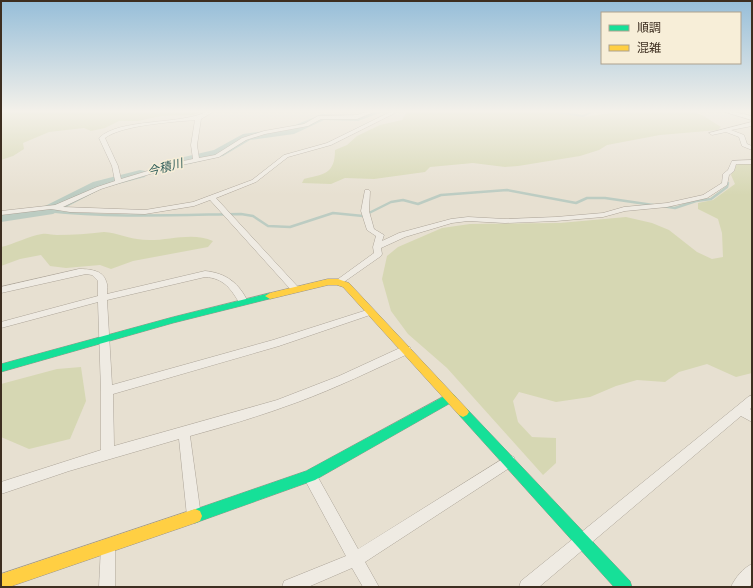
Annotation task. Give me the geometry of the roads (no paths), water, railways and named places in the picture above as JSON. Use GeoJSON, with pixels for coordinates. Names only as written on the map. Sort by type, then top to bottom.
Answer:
{"type":"FeatureCollection","features":[{"type":"Feature","properties":{"kind":"street"},"geometry":{"type":"LineString","coordinates":[[103,139],[115,166],[118,182]]}},
{"type":"Feature","properties":{"kind":"street"},"geometry":{"type":"LineString","coordinates":[[195,139],[194,145],[196,160]]}},
{"type":"Feature","properties":{"kind":"street"},"geometry":{"type":"LineString","coordinates":[[56,208],[98,188],[196,160],[217,156],[243,139]]}},
{"type":"Feature","properties":{"kind":"street"},"geometry":{"type":"LineString","coordinates":[[1,213],[43,207],[70,210],[162,211],[212,198],[264,174],[286,156],[329,144],[338,139]]}},
{"type":"Feature","properties":{"kind":"street"},"geometry":{"type":"LineString","coordinates":[[743,139],[744,145],[752,148]]}},
{"type":"Feature","properties":{"kind":"street"},"geometry":{"type":"LineString","coordinates":[[377,247],[402,235],[451,221],[468,219],[505,221],[591,217],[637,207],[675,204],[705,196],[719,188],[724,184],[726,174],[731,171],[734,162],[752,162]]}},
{"type":"Feature","properties":{"kind":"street"},"geometry":{"type":"LineString","coordinates":[[338,282],[378,254],[377,247],[380,235],[372,230],[365,211],[367,191]]}},
{"type":"Feature","properties":{"kind":"street"},"geometry":{"type":"LineString","coordinates":[[212,198],[295,289]]}},
{"type":"Feature","properties":{"kind":"street"},"geometry":{"type":"LineString","coordinates":[[1,290],[79,272],[90,271],[98,275],[102,281],[107,391],[108,445],[106,454]]}},
{"type":"Feature","properties":{"kind":"street"},"geometry":{"type":"LineString","coordinates":[[1,325],[103,298],[205,274],[215,274],[225,278],[240,294],[243,302]]}},
{"type":"Feature","properties":{"kind":"street"},"geometry":{"type":"LineString","coordinates":[[1,368],[105,338],[243,302],[328,282],[338,282],[346,285],[624,587]]}},
{"type":"Feature","properties":{"kind":"street"},"geometry":{"type":"LineString","coordinates":[[107,391],[275,343],[370,312]]}},
{"type":"Feature","properties":{"kind":"street"},"geometry":{"type":"LineString","coordinates":[[1,488],[106,454],[277,405],[323,389],[406,350]]}},
{"type":"Feature","properties":{"kind":"street"},"geometry":{"type":"LineString","coordinates":[[1,582],[310,476],[450,398]]}},
{"type":"Feature","properties":{"kind":"street"},"geometry":{"type":"LineString","coordinates":[[527,587],[752,400]]}},
{"type":"Feature","properties":{"kind":"street"},"geometry":{"type":"LineString","coordinates":[[741,409],[752,417]]}},
{"type":"Feature","properties":{"kind":"street"},"geometry":{"type":"LineString","coordinates":[[184,432],[194,516]]}},
{"type":"Feature","properties":{"kind":"street"},"geometry":{"type":"LineString","coordinates":[[290,587],[356,558],[508,461]]}},
{"type":"Feature","properties":{"kind":"street"},"geometry":{"type":"LineString","coordinates":[[310,476],[371,587]]}},
{"type":"Feature","properties":{"kind":"street"},"geometry":{"type":"LineString","coordinates":[[107,587],[108,546]]}},
{"type":"Feature","properties":{"kind":"waterway","name":"今積川"},"geometry":{"type":"LineString","coordinates":[[176,163],[218,153],[243,139]]}},
{"type":"Feature","properties":{"kind":"waterway","name":"今積川"},"geometry":{"type":"LineString","coordinates":[[1,217],[47,211],[98,185],[140,174]]}},
{"type":"Feature","properties":{"kind":"waterway"},"geometry":{"type":"LineString","coordinates":[[662,206],[675,208],[696,201],[711,199],[727,187],[728,183]]}},
{"type":"Feature","properties":{"kind":"waterway"},"geometry":{"type":"LineString","coordinates":[[47,211],[95,215],[241,214],[253,216],[268,226],[290,227],[333,213],[363,216],[391,202],[403,200],[418,204],[441,195],[507,190],[576,203],[587,198],[605,198],[653,205]]}}]}
